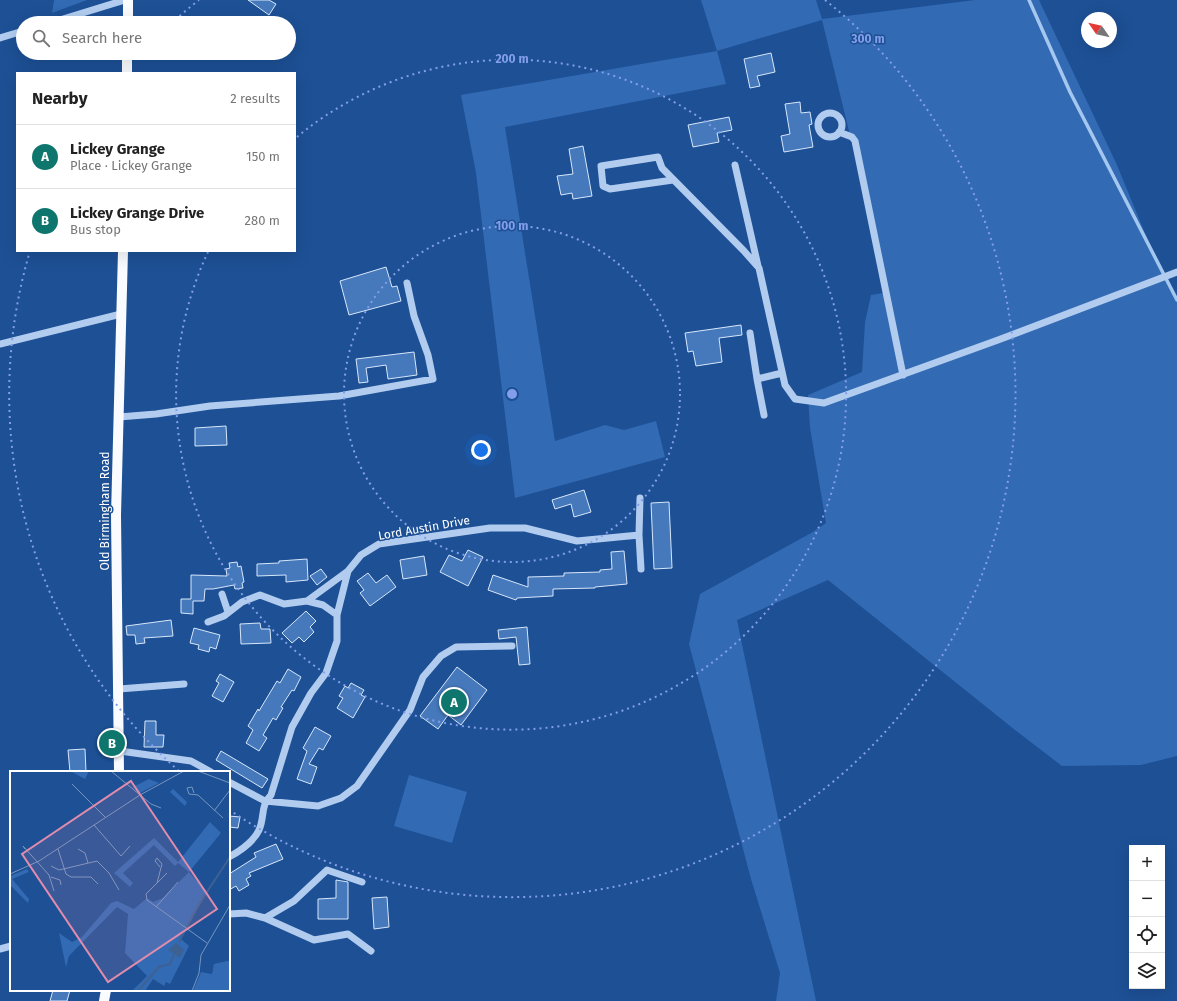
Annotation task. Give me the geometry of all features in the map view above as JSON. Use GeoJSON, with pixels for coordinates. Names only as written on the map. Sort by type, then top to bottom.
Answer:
{"type":"FeatureCollection","features":[{"type":"Feature","properties":{"kind":"main road"},"geometry":{"type":"LineString","coordinates":[[127,0],[128,16]]}},
{"type":"Feature","properties":{"kind":"main road"},"geometry":{"type":"LineString","coordinates":[[127,60],[127,72]]}},
{"type":"Feature","properties":{"kind":"main road","name":"Old Birmingham Road"},"geometry":{"type":"LineString","coordinates":[[120,771],[116,515],[123,252]]}},
{"type":"Feature","properties":{"kind":"main road"},"geometry":{"type":"LineString","coordinates":[[104,1001],[106,991]]}},
{"type":"Feature","properties":{"kind":"street"},"geometry":{"type":"LineString","coordinates":[[73,16],[127,0]]}},
{"type":"Feature","properties":{"kind":"street"},"geometry":{"type":"LineString","coordinates":[[0,38],[16,33]]}},
{"type":"Feature","properties":{"kind":"street"},"geometry":{"type":"LineString","coordinates":[[839,132],[852,137],[855,141],[903,375]]}},
{"type":"Feature","properties":{"kind":"street"},"geometry":{"type":"LineString","coordinates":[[673,180],[610,189],[603,186],[601,166],[658,157],[662,168],[759,268]]}},
{"type":"Feature","properties":{"kind":"street"},"geometry":{"type":"LineString","coordinates":[[735,165],[785,385],[795,399],[824,403],[998,340],[1177,272]]}},
{"type":"Feature","properties":{"kind":"street"},"geometry":{"type":"LineString","coordinates":[[119,417],[156,414],[217,405],[339,396],[433,380],[428,355],[414,316],[407,283]]}},
{"type":"Feature","properties":{"kind":"street"},"geometry":{"type":"LineString","coordinates":[[0,344],[121,314]]}},
{"type":"Feature","properties":{"kind":"street"},"geometry":{"type":"LineString","coordinates":[[750,333],[764,415]]}},
{"type":"Feature","properties":{"kind":"street"},"geometry":{"type":"LineString","coordinates":[[757,379],[782,373]]}},
{"type":"Feature","properties":{"kind":"street"},"geometry":{"type":"LineString","coordinates":[[640,498],[639,535],[641,569]]}},
{"type":"Feature","properties":{"kind":"street","name":"Lord Austin Drive"},"geometry":{"type":"LineString","coordinates":[[230,857],[245,848],[259,830],[265,801],[271,795],[292,727],[311,693],[326,673],[337,641],[337,615],[348,571],[361,555],[379,544],[490,528],[525,528],[577,541],[639,535]]}},
{"type":"Feature","properties":{"kind":"street"},"geometry":{"type":"LineString","coordinates":[[208,622],[224,616],[242,602],[260,595],[284,604],[307,600],[348,571]]}},
{"type":"Feature","properties":{"kind":"street"},"geometry":{"type":"LineString","coordinates":[[222,594],[228,612]]}},
{"type":"Feature","properties":{"kind":"street"},"geometry":{"type":"LineString","coordinates":[[307,600],[323,605],[337,615]]}},
{"type":"Feature","properties":{"kind":"street"},"geometry":{"type":"LineString","coordinates":[[230,783],[265,801],[318,806],[342,798],[357,786],[410,710],[423,677],[441,656],[456,647],[512,646]]}},
{"type":"Feature","properties":{"kind":"street"},"geometry":{"type":"LineString","coordinates":[[119,689],[184,684]]}},
{"type":"Feature","properties":{"kind":"street"},"geometry":{"type":"LineString","coordinates":[[120,752],[191,761],[210,771]]}},
{"type":"Feature","properties":{"kind":"street"},"geometry":{"type":"LineString","coordinates":[[265,918],[294,901],[327,870],[362,882]]}},
{"type":"Feature","properties":{"kind":"street"},"geometry":{"type":"LineString","coordinates":[[230,914],[246,913],[265,918],[314,940],[348,934],[371,950]]}},
{"type":"Feature","properties":{"kind":"street"},"geometry":{"type":"LineString","coordinates":[[0,949],[10,946]]}},
{"type":"Feature","properties":{"kind":"shaded area"},"geometry":{"type":"Polygon","coordinates":[[[54,0],[87,0],[52,13],[54,0]]]}},
{"type":"Feature","properties":{"kind":"shaded area"},"geometry":{"type":"Polygon","coordinates":[[[701,0],[816,0],[822,19],[975,0],[1039,0],[1117,165],[1158,265],[1177,300],[1177,756],[1141,765],[1062,766],[828,580],[737,620],[816,1001],[776,1001],[780,973],[751,879],[689,644],[700,594],[811,533],[826,523],[810,428],[808,395],[862,372],[865,322],[871,295],[883,293],[865,197],[822,20],[717,51],[701,0]]]}},
{"type":"Feature","properties":{"kind":"shaded area"},"geometry":{"type":"Polygon","coordinates":[[[717,51],[726,84],[505,127],[555,441],[605,425],[624,430],[656,421],[665,457],[515,498],[476,173],[461,95],[717,51]]]}},
{"type":"Feature","properties":{"kind":"shaded area"},"geometry":{"type":"Polygon","coordinates":[[[409,775],[467,792],[452,843],[394,826],[409,775]]]}},
{"type":"Feature","properties":{"kind":"building"},"geometry":{"type":"Polygon","coordinates":[[[248,0],[269,0],[276,4],[269,15],[248,0]]]}},
{"type":"Feature","properties":{"kind":"building"},"geometry":{"type":"Polygon","coordinates":[[[771,53],[775,72],[757,76],[760,86],[750,88],[744,59],[771,53]]]}},
{"type":"Feature","properties":{"kind":"building"},"geometry":{"type":"Polygon","coordinates":[[[800,102],[801,113],[810,112],[812,124],[809,125],[813,147],[784,152],[781,136],[790,134],[785,104],[800,102]]]}},
{"type":"Feature","properties":{"kind":"building"},"geometry":{"type":"Polygon","coordinates":[[[729,117],[732,130],[717,133],[719,142],[693,147],[688,125],[729,117]]]}},
{"type":"Feature","properties":{"kind":"building"},"geometry":{"type":"Polygon","coordinates":[[[583,146],[592,196],[573,199],[572,193],[561,195],[557,176],[573,174],[569,149],[583,146]]]}},
{"type":"Feature","properties":{"kind":"building"},"geometry":{"type":"Polygon","coordinates":[[[386,267],[392,287],[397,286],[401,301],[349,315],[340,281],[386,267]]]}},
{"type":"Feature","properties":{"kind":"building"},"geometry":{"type":"Polygon","coordinates":[[[741,325],[742,335],[719,338],[722,362],[696,366],[693,351],[688,352],[685,333],[741,325]]]}},
{"type":"Feature","properties":{"kind":"building"},"geometry":{"type":"Polygon","coordinates":[[[414,352],[417,375],[388,379],[386,365],[366,368],[368,382],[359,383],[356,359],[414,352]]]}},
{"type":"Feature","properties":{"kind":"building"},"geometry":{"type":"Polygon","coordinates":[[[226,426],[227,445],[195,446],[195,428],[226,426]]]}},
{"type":"Feature","properties":{"kind":"building"},"geometry":{"type":"Polygon","coordinates":[[[584,490],[591,512],[574,517],[571,504],[555,509],[552,500],[584,490]]]}},
{"type":"Feature","properties":{"kind":"building"},"geometry":{"type":"Polygon","coordinates":[[[669,502],[672,568],[654,569],[651,503],[669,502]]]}},
{"type":"Feature","properties":{"kind":"building"},"geometry":{"type":"Polygon","coordinates":[[[468,550],[483,557],[468,586],[440,572],[449,555],[462,561],[468,550]]]}},
{"type":"Feature","properties":{"kind":"building"},"geometry":{"type":"Polygon","coordinates":[[[624,551],[627,584],[595,588],[553,589],[553,596],[517,598],[516,600],[488,590],[493,575],[528,587],[528,577],[564,576],[564,573],[600,572],[600,570],[612,569],[611,552],[624,551]]]}},
{"type":"Feature","properties":{"kind":"building"},"geometry":{"type":"Polygon","coordinates":[[[424,556],[427,575],[403,579],[400,560],[424,556]]]}},
{"type":"Feature","properties":{"kind":"building"},"geometry":{"type":"Polygon","coordinates":[[[307,559],[308,580],[286,582],[286,575],[257,576],[257,564],[307,559]]]}},
{"type":"Feature","properties":{"kind":"building"},"geometry":{"type":"Polygon","coordinates":[[[237,562],[238,567],[241,566],[244,582],[242,583],[243,588],[235,589],[234,585],[205,589],[204,601],[193,601],[193,614],[181,613],[181,599],[191,599],[191,575],[227,576],[226,569],[230,568],[229,563],[237,562]]]}},
{"type":"Feature","properties":{"kind":"building"},"geometry":{"type":"Polygon","coordinates":[[[321,569],[327,577],[317,585],[310,576],[321,569]]]}},
{"type":"Feature","properties":{"kind":"building"},"geometry":{"type":"Polygon","coordinates":[[[368,573],[376,583],[387,575],[396,587],[370,606],[360,593],[364,590],[357,581],[368,573]]]}},
{"type":"Feature","properties":{"kind":"building"},"geometry":{"type":"Polygon","coordinates":[[[306,611],[316,621],[310,627],[314,632],[304,642],[299,637],[292,643],[282,633],[306,611]]]}},
{"type":"Feature","properties":{"kind":"building"},"geometry":{"type":"Polygon","coordinates":[[[171,620],[173,636],[144,638],[145,643],[136,644],[135,635],[127,635],[126,626],[171,620]]]}},
{"type":"Feature","properties":{"kind":"building"},"geometry":{"type":"Polygon","coordinates":[[[260,623],[261,629],[270,629],[271,643],[241,644],[240,624],[260,623]]]}},
{"type":"Feature","properties":{"kind":"building"},"geometry":{"type":"Polygon","coordinates":[[[527,627],[530,664],[519,665],[516,637],[499,639],[498,630],[527,627]]]}},
{"type":"Feature","properties":{"kind":"building"},"geometry":{"type":"Polygon","coordinates":[[[194,628],[220,635],[216,649],[210,647],[209,652],[198,649],[199,645],[190,643],[194,628]]]}},
{"type":"Feature","properties":{"kind":"building"},"geometry":{"type":"Polygon","coordinates":[[[457,667],[487,690],[461,725],[448,715],[438,729],[420,716],[457,667]]]}},
{"type":"Feature","properties":{"kind":"building"},"geometry":{"type":"Polygon","coordinates":[[[288,669],[301,677],[294,691],[292,690],[281,707],[283,708],[276,720],[273,718],[263,735],[267,738],[259,751],[246,743],[253,730],[248,726],[277,681],[280,683],[288,669]]]}},
{"type":"Feature","properties":{"kind":"building"},"geometry":{"type":"Polygon","coordinates":[[[220,674],[234,682],[223,702],[212,696],[219,683],[216,681],[220,674]]]}},
{"type":"Feature","properties":{"kind":"building"},"geometry":{"type":"Polygon","coordinates":[[[351,683],[364,690],[361,695],[365,697],[353,718],[337,708],[343,698],[339,696],[345,686],[348,688],[351,683]]]}},
{"type":"Feature","properties":{"kind":"building"},"geometry":{"type":"Polygon","coordinates":[[[145,721],[156,721],[156,735],[164,735],[163,747],[144,747],[145,721]]]}},
{"type":"Feature","properties":{"kind":"building"},"geometry":{"type":"Polygon","coordinates":[[[315,727],[331,736],[323,750],[319,748],[309,764],[317,767],[311,784],[297,779],[307,751],[303,748],[315,727]]]}},
{"type":"Feature","properties":{"kind":"building"},"geometry":{"type":"Polygon","coordinates":[[[85,749],[86,771],[70,771],[68,750],[85,749]]]}},
{"type":"Feature","properties":{"kind":"building"},"geometry":{"type":"Polygon","coordinates":[[[221,751],[268,779],[262,788],[216,760],[221,751]]]}},
{"type":"Feature","properties":{"kind":"building"},"geometry":{"type":"Polygon","coordinates":[[[230,816],[240,817],[238,828],[230,827],[230,816]]]}},
{"type":"Feature","properties":{"kind":"building"},"geometry":{"type":"Polygon","coordinates":[[[276,844],[283,859],[249,873],[251,876],[246,879],[249,885],[239,891],[236,886],[230,889],[230,873],[256,857],[254,853],[276,844]]]}},
{"type":"Feature","properties":{"kind":"building"},"geometry":{"type":"Polygon","coordinates":[[[336,880],[348,882],[348,919],[318,919],[318,899],[336,898],[336,880]]]}},
{"type":"Feature","properties":{"kind":"building"},"geometry":{"type":"Polygon","coordinates":[[[387,897],[389,927],[374,929],[372,898],[387,897]]]}},
{"type":"Feature","properties":{"kind":"building"},"geometry":{"type":"Polygon","coordinates":[[[53,991],[70,991],[67,1001],[50,1001],[53,991]]]}},
{"type":"Feature","properties":{"kind":"waterway"},"geometry":{"type":"LineString","coordinates":[[1029,0],[1070,92],[1177,300]]}},
{"type":"Feature","properties":{"kind":"place","name":"Lickey Grange"},"geometry":{"type":"Point","coordinates":[454,702]}},
{"type":"Feature","properties":{"kind":"place","name":"Lickey Grange Drive"},"geometry":{"type":"Point","coordinates":[112,743]}}]}
